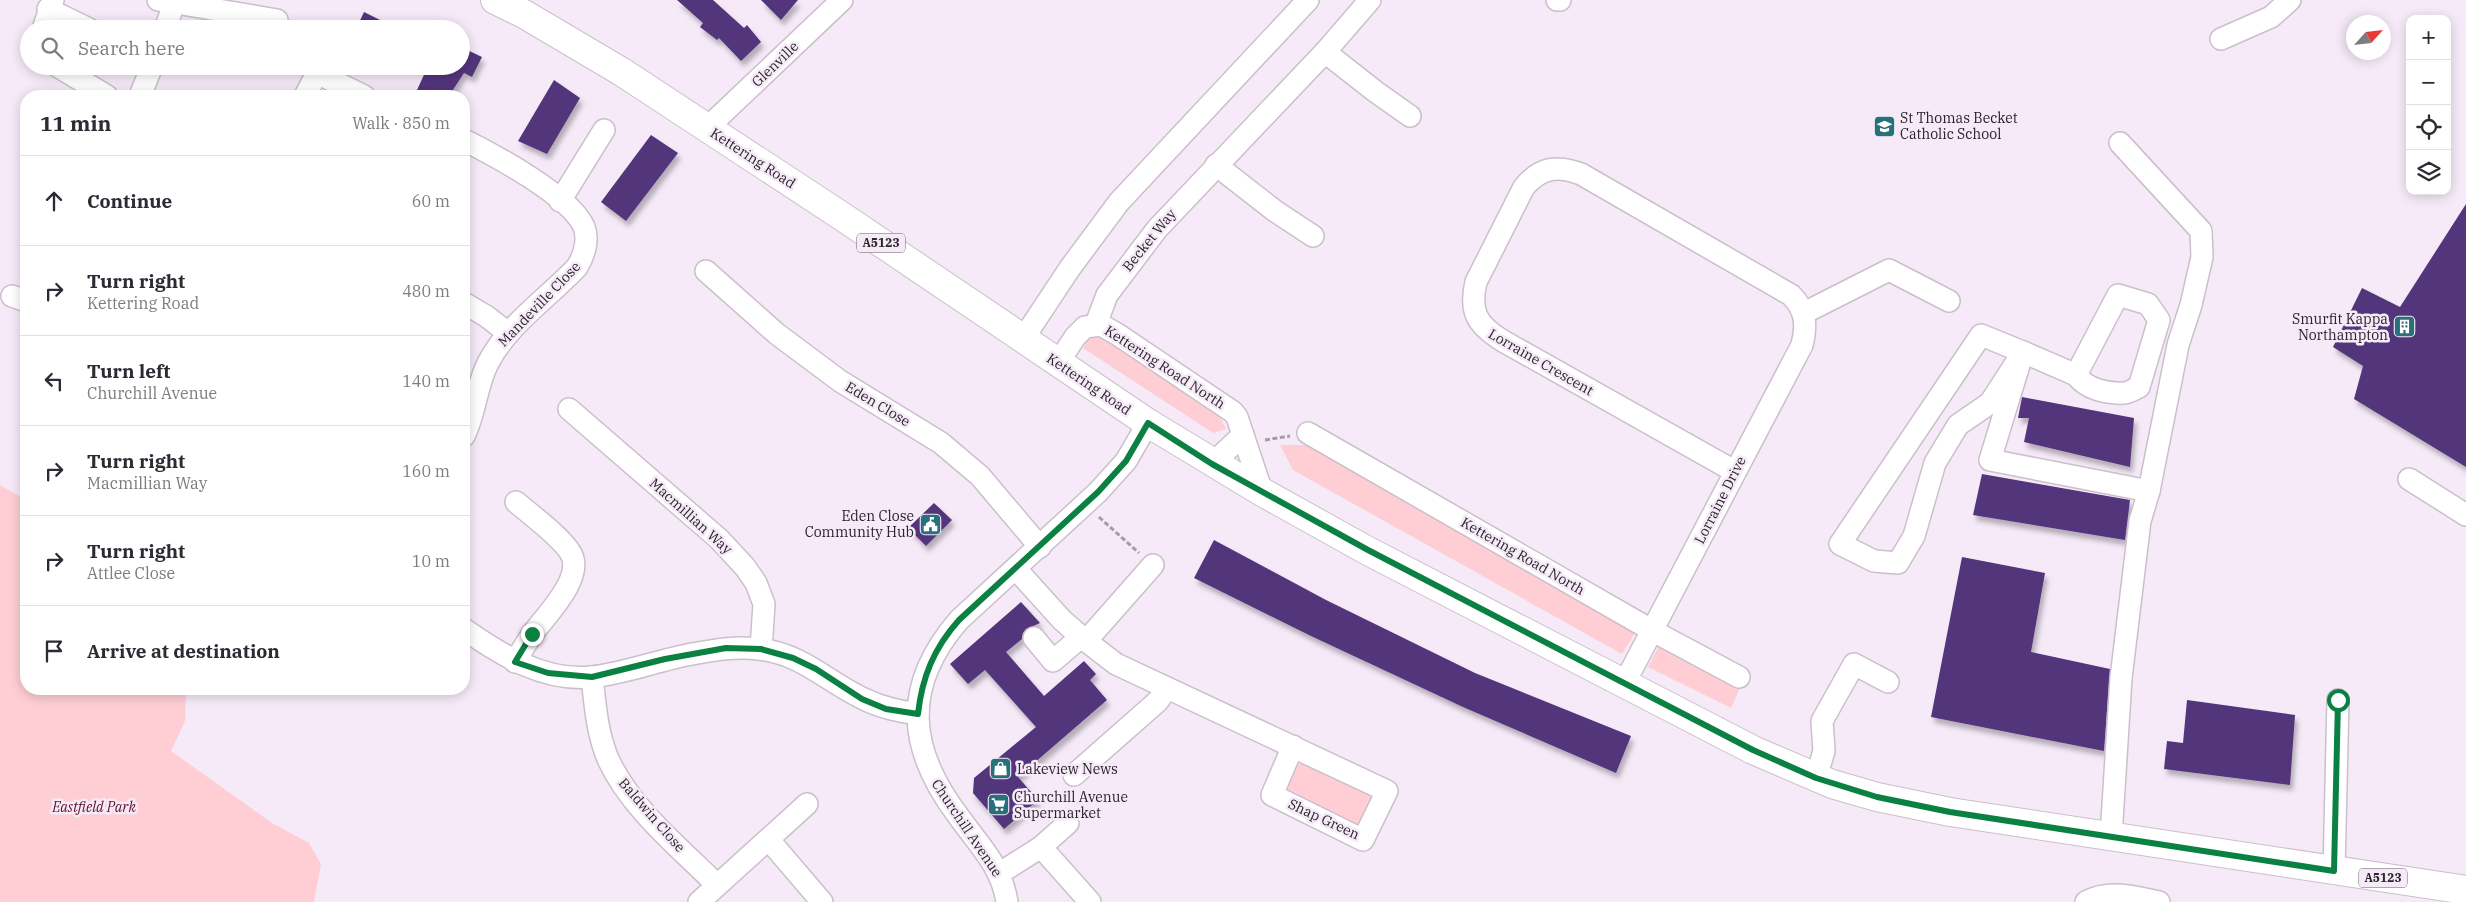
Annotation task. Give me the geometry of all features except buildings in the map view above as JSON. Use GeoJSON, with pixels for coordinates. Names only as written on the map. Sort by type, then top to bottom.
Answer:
{"type":"FeatureCollection","features":[{"type":"Feature","properties":{"kind":"main road","name":"Kettering Road"},"geometry":{"type":"LineString","coordinates":[[496,0],[574,42],[708,128],[1212,464],[1624,684],[1753,750],[1816,778],[1877,797],[1931,808],[2334,871],[2435,894],[2466,890]]}},
{"type":"Feature","properties":{"kind":"street","name":"Glenville"},"geometry":{"type":"LineString","coordinates":[[708,128],[842,0]]}},
{"type":"Feature","properties":{"kind":"street"},"geometry":{"type":"LineString","coordinates":[[1023,339],[1070,268],[1119,202],[1308,0]]}},
{"type":"Feature","properties":{"kind":"street","name":"Becket Way"},"geometry":{"type":"LineString","coordinates":[[1096,324],[1103,302],[1157,229],[1325,52],[1370,0]]}},
{"type":"Feature","properties":{"kind":"street"},"geometry":{"type":"LineString","coordinates":[[2221,39],[2271,17],[2290,0]]}},
{"type":"Feature","properties":{"kind":"street"},"geometry":{"type":"LineString","coordinates":[[165,20],[166,2],[278,16]]}},
{"type":"Feature","properties":{"kind":"street"},"geometry":{"type":"LineString","coordinates":[[48,13],[66,20]]}},
{"type":"Feature","properties":{"kind":"street"},"geometry":{"type":"LineString","coordinates":[[1325,52],[1410,116]]}},
{"type":"Feature","properties":{"kind":"street"},"geometry":{"type":"LineString","coordinates":[[72,75],[97,90]]}},
{"type":"Feature","properties":{"kind":"street"},"geometry":{"type":"LineString","coordinates":[[142,90],[148,75]]}},
{"type":"Feature","properties":{"kind":"street"},"geometry":{"type":"LineString","coordinates":[[307,90],[311,75]]}},
{"type":"Feature","properties":{"kind":"street"},"geometry":{"type":"LineString","coordinates":[[323,75],[352,90]]}},
{"type":"Feature","properties":{"kind":"street"},"geometry":{"type":"LineString","coordinates":[[560,201],[604,130]]}},
{"type":"Feature","properties":{"kind":"street","name":"Mandeville Close"},"geometry":{"type":"LineString","coordinates":[[470,143],[499,158],[560,201],[576,216],[584,227],[586,235],[582,258],[568,276],[508,333],[495,350],[482,377],[475,410],[470,422]]}},
{"type":"Feature","properties":{"kind":"street"},"geometry":{"type":"LineString","coordinates":[[2111,837],[2121,678],[2140,521],[2149,491],[2178,345],[2192,305],[2202,257],[2201,230],[2120,143]]}},
{"type":"Feature","properties":{"kind":"street"},"geometry":{"type":"LineString","coordinates":[[1216,165],[1237,183],[1314,236]]}},
{"type":"Feature","properties":{"kind":"street","name":"Lorraine Crescent"},"geometry":{"type":"LineString","coordinates":[[1734,472],[1486,331],[1478,321],[1473,307],[1472,296],[1476,282],[1524,187],[1533,176],[1545,170],[1557,168],[1581,174],[1791,294],[1804,313]]}},
{"type":"Feature","properties":{"kind":"street"},"geometry":{"type":"LineString","coordinates":[[1804,313],[1889,270],[1949,301]]}},
{"type":"Feature","properties":{"kind":"street","name":"Eden Close"},"geometry":{"type":"LineString","coordinates":[[706,271],[777,334],[840,381],[942,443],[980,476],[1040,547]]}},
{"type":"Feature","properties":{"kind":"street"},"geometry":{"type":"LineString","coordinates":[[2023,352],[1990,403],[1958,425],[1935,463],[1914,536],[1898,563],[1874,561],[1840,544],[1981,335],[2023,352],[2076,376],[2081,382],[2094,389],[2125,394],[2139,387],[2159,320],[2148,304],[2118,295],[2076,376]]}},
{"type":"Feature","properties":{"kind":"street"},"geometry":{"type":"LineString","coordinates":[[470,307],[508,333]]}},
{"type":"Feature","properties":{"kind":"street","name":"Lorraine Drive"},"geometry":{"type":"LineString","coordinates":[[1624,684],[1802,345],[1806,329],[1804,313]]}},
{"type":"Feature","properties":{"kind":"street","name":"Kettering Road North"},"geometry":{"type":"LineString","coordinates":[[1058,363],[1084,327],[1096,324],[1112,331],[1228,408],[1237,417],[1262,492]]}},
{"type":"Feature","properties":{"kind":"street"},"geometry":{"type":"LineString","coordinates":[[2023,352],[1990,460],[2149,491]]}},
{"type":"Feature","properties":{"kind":"street","name":"Macmillian Way"},"geometry":{"type":"LineString","coordinates":[[569,409],[719,539],[745,567],[756,583],[764,604],[765,619],[761,649]]}},
{"type":"Feature","properties":{"kind":"street","name":"Churchill Avenue"},"geometry":{"type":"LineString","coordinates":[[1007,902],[1000,873],[933,779],[925,759],[919,737],[918,714],[926,674],[934,653],[959,620],[1086,505],[1126,461],[1148,423]]}},
{"type":"Feature","properties":{"kind":"street"},"geometry":{"type":"LineString","coordinates":[[1212,464],[1242,433]]}},
{"type":"Feature","properties":{"kind":"street","name":"Kettering Road North"},"geometry":{"type":"LineString","coordinates":[[1308,433],[1653,631],[1740,677]]}},
{"type":"Feature","properties":{"kind":"street"},"geometry":{"type":"LineString","coordinates":[[2409,479],[2466,514]]}},
{"type":"Feature","properties":{"kind":"street"},"geometry":{"type":"LineString","coordinates":[[515,662],[532,634],[568,588],[574,568],[573,558],[565,546],[516,502]]}},
{"type":"Feature","properties":{"kind":"street"},"geometry":{"type":"LineString","coordinates":[[1034,638],[1053,661],[1083,639],[1153,565]]}},
{"type":"Feature","properties":{"kind":"street","name":"Shap Green"},"geometry":{"type":"LineString","coordinates":[[1016,569],[1062,620],[1116,664],[1293,746],[1387,791],[1363,840],[1272,795],[1293,746]]}},
{"type":"Feature","properties":{"kind":"street"},"geometry":{"type":"LineString","coordinates":[[470,633],[515,662],[548,673],[592,677],[665,659],[726,648],[761,649],[793,658],[816,669],[862,699],[886,709],[918,714]]}},
{"type":"Feature","properties":{"kind":"street"},"geometry":{"type":"LineString","coordinates":[[1816,778],[1824,751],[1822,721],[1854,664],[1888,682]]}},
{"type":"Feature","properties":{"kind":"street","name":"Baldwin Close"},"geometry":{"type":"LineString","coordinates":[[592,677],[599,732],[608,758],[618,777],[660,828],[717,885]]}},
{"type":"Feature","properties":{"kind":"street"},"geometry":{"type":"LineString","coordinates":[[1074,775],[1158,701],[1167,688]]}},
{"type":"Feature","properties":{"kind":"street"},"geometry":{"type":"LineString","coordinates":[[2334,871],[2338,700]]}},
{"type":"Feature","properties":{"kind":"street"},"geometry":{"type":"LineString","coordinates":[[699,902],[807,804]]}},
{"type":"Feature","properties":{"kind":"street"},"geometry":{"type":"LineString","coordinates":[[1000,873],[1041,847],[1068,823]]}},
{"type":"Feature","properties":{"kind":"street"},"geometry":{"type":"LineString","coordinates":[[769,840],[822,902]]}},
{"type":"Feature","properties":{"kind":"street"},"geometry":{"type":"LineString","coordinates":[[1041,847],[1090,902]]}},
{"type":"Feature","properties":{"kind":"street"},"geometry":{"type":"LineString","coordinates":[[2086,902],[2103,895],[2126,896],[2159,902]]}},
{"type":"Feature","properties":{"kind":"path"},"geometry":{"type":"LineString","coordinates":[[1242,433],[1258,442],[1308,433]]}},
{"type":"Feature","properties":{"kind":"path"},"geometry":{"type":"LineString","coordinates":[[1086,505],[1153,565]]}},
{"type":"Feature","properties":{"kind":"green space"},"geometry":{"type":"Polygon","coordinates":[[[1093,328],[1219,415],[1226,429],[1213,433],[1083,348],[1093,328]]]}},
{"type":"Feature","properties":{"kind":"green space"},"geometry":{"type":"Polygon","coordinates":[[[1280,445],[1309,445],[1638,628],[1622,654],[1293,470],[1280,445]]]}},
{"type":"Feature","properties":{"kind":"green space","name":"Eastfield Park"},"geometry":{"type":"Polygon","coordinates":[[[0,485],[20,497],[20,695],[186,695],[185,721],[171,751],[272,823],[309,843],[321,864],[314,902],[0,902],[0,485]]]}},
{"type":"Feature","properties":{"kind":"green space"},"geometry":{"type":"Polygon","coordinates":[[[1659,646],[1741,686],[1731,708],[1648,667],[1659,646]]]}},
{"type":"Feature","properties":{"kind":"green space"},"geometry":{"type":"Polygon","coordinates":[[[1307,762],[1371,795],[1374,808],[1357,827],[1290,800],[1284,788],[1294,766],[1307,762]]]}},
{"type":"Feature","properties":{"kind":"place","name":"St Thomas Becket Catholic School"},"geometry":{"type":"Point","coordinates":[1884,126]}},
{"type":"Feature","properties":{"kind":"place","name":"Smurfit Kappa Northampton"},"geometry":{"type":"Point","coordinates":[2404,327]}},
{"type":"Feature","properties":{"kind":"place","name":"Eden Close Community Hub"},"geometry":{"type":"Point","coordinates":[930,524]}},
{"type":"Feature","properties":{"kind":"place","name":"Lakeview News"},"geometry":{"type":"Point","coordinates":[1001,769]}},
{"type":"Feature","properties":{"kind":"place","name":"Churchill Avenue Supermarket"},"geometry":{"type":"Point","coordinates":[998,805]}},
{"type":"Feature","properties":{"kind":"route"},"geometry":{"type":"LineString","coordinates":[[532,634],[515,662],[548,673],[592,677],[665,659],[726,648],[761,649],[777,652],[816,669],[862,699],[886,709],[918,714],[926,674],[934,653],[946,635],[959,620],[1072,519],[1098,492],[1126,461],[1148,423],[1212,464],[1262,492],[1368,550],[1624,684],[1796,770],[1832,784],[1877,797],[1950,812],[2334,871],[2338,700]]}}]}
